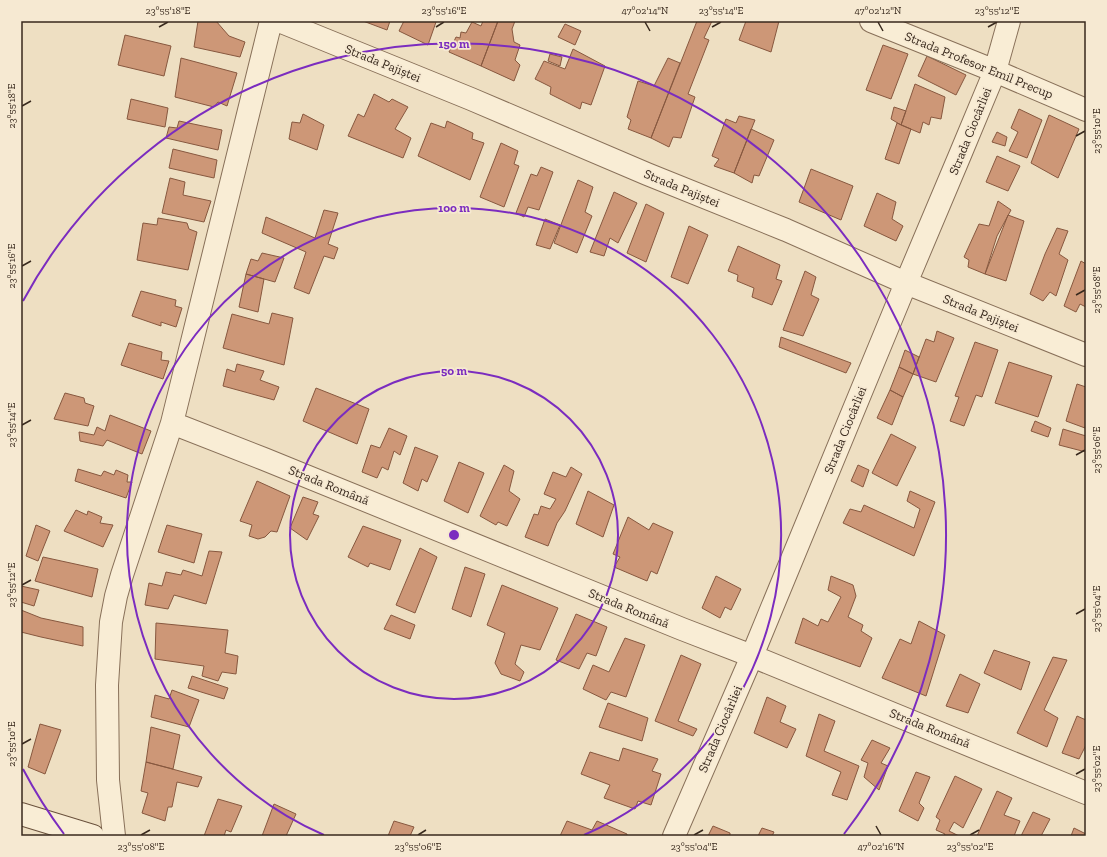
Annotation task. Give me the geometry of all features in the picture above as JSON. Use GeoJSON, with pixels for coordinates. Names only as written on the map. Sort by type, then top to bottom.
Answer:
{"type":"FeatureCollection","features":[{"type":"Feature","properties":{"kind":"street"},"geometry":{"type":"LineString","coordinates":[[114,836],[108,780],[107,685],[111,622],[116,596],[172,423],[271,21]]}},
{"type":"Feature","properties":{"kind":"street","name":"Strada Pajiștei"},"geometry":{"type":"LineString","coordinates":[[279,21],[471,99],[647,174],[786,230],[906,283],[1086,355]]}},
{"type":"Feature","properties":{"kind":"street","name":"Strada Profesor Emil Precup"},"geometry":{"type":"LineString","coordinates":[[871,21],[1086,110]]}},
{"type":"Feature","properties":{"kind":"street","name":"Strada Ciocârliei"},"geometry":{"type":"LineString","coordinates":[[674,836],[752,656],[960,155],[994,71],[1009,21]]}},
{"type":"Feature","properties":{"kind":"street","name":"Strada Română"},"geometry":{"type":"LineString","coordinates":[[172,423],[752,656],[1086,793]]}},
{"type":"Feature","properties":{"kind":"street"},"geometry":{"type":"LineString","coordinates":[[21,814],[93,836]]}},
{"type":"Feature","properties":{"kind":"building"},"geometry":{"type":"Polygon","coordinates":[[[198,21],[216,21],[229,36],[245,42],[240,57],[194,47],[198,21]]]}},
{"type":"Feature","properties":{"kind":"building"},"geometry":{"type":"Polygon","coordinates":[[[363,21],[390,21],[387,30],[363,21]]]}},
{"type":"Feature","properties":{"kind":"building"},"geometry":{"type":"Polygon","coordinates":[[[404,21],[436,22],[428,45],[399,31],[404,21]]]}},
{"type":"Feature","properties":{"kind":"building"},"geometry":{"type":"Polygon","coordinates":[[[483,21],[498,21],[481,66],[449,52],[456,37],[460,38],[461,32],[466,33],[472,22],[481,26],[483,21]]]}},
{"type":"Feature","properties":{"kind":"building"},"geometry":{"type":"Polygon","coordinates":[[[498,21],[515,21],[512,29],[514,42],[520,45],[515,60],[520,65],[514,81],[481,66],[498,21]]]}},
{"type":"Feature","properties":{"kind":"building"},"geometry":{"type":"Polygon","coordinates":[[[697,21],[712,21],[704,38],[709,40],[688,94],[695,97],[681,138],[673,137],[669,147],[651,138],[697,21]]]}},
{"type":"Feature","properties":{"kind":"building"},"geometry":{"type":"Polygon","coordinates":[[[746,21],[779,21],[771,52],[739,40],[746,21]]]}},
{"type":"Feature","properties":{"kind":"building"},"geometry":{"type":"Polygon","coordinates":[[[565,24],[581,31],[575,45],[558,37],[565,24]]]}},
{"type":"Feature","properties":{"kind":"building"},"geometry":{"type":"Polygon","coordinates":[[[125,35],[171,46],[164,76],[118,65],[125,35]]]}},
{"type":"Feature","properties":{"kind":"building"},"geometry":{"type":"Polygon","coordinates":[[[883,45],[908,54],[891,99],[866,90],[883,45]]]}},
{"type":"Feature","properties":{"kind":"building"},"geometry":{"type":"Polygon","coordinates":[[[573,49],[605,66],[591,105],[582,102],[580,109],[550,94],[551,87],[535,79],[544,61],[565,69],[573,49]]]}},
{"type":"Feature","properties":{"kind":"building"},"geometry":{"type":"Polygon","coordinates":[[[550,54],[562,57],[560,66],[548,61],[550,54]]]}},
{"type":"Feature","properties":{"kind":"building"},"geometry":{"type":"Polygon","coordinates":[[[927,56],[966,75],[956,95],[918,76],[927,56]]]}},
{"type":"Feature","properties":{"kind":"building"},"geometry":{"type":"Polygon","coordinates":[[[181,58],[237,73],[227,106],[218,102],[214,107],[175,97],[181,58]]]}},
{"type":"Feature","properties":{"kind":"building"},"geometry":{"type":"Polygon","coordinates":[[[668,58],[680,63],[651,138],[628,129],[631,120],[627,117],[638,81],[654,86],[668,58]]]}},
{"type":"Feature","properties":{"kind":"building"},"geometry":{"type":"Polygon","coordinates":[[[915,84],[945,97],[941,119],[931,117],[929,125],[923,122],[920,133],[901,125],[915,84]]]}},
{"type":"Feature","properties":{"kind":"building"},"geometry":{"type":"Polygon","coordinates":[[[374,94],[389,102],[392,99],[408,107],[395,129],[411,138],[403,158],[348,136],[358,114],[364,117],[374,94]]]}},
{"type":"Feature","properties":{"kind":"building"},"geometry":{"type":"Polygon","coordinates":[[[131,99],[168,108],[165,127],[127,119],[131,99]]]}},
{"type":"Feature","properties":{"kind":"building"},"geometry":{"type":"Polygon","coordinates":[[[894,107],[906,111],[901,125],[891,119],[894,107]]]}},
{"type":"Feature","properties":{"kind":"building"},"geometry":{"type":"Polygon","coordinates":[[[1019,109],[1042,120],[1027,158],[1009,151],[1018,132],[1011,128],[1019,109]]]}},
{"type":"Feature","properties":{"kind":"building"},"geometry":{"type":"Polygon","coordinates":[[[303,114],[324,125],[317,150],[289,139],[292,122],[300,123],[303,114]]]}},
{"type":"Feature","properties":{"kind":"building"},"geometry":{"type":"Polygon","coordinates":[[[1049,115],[1079,129],[1058,178],[1031,163],[1049,115]]]}},
{"type":"Feature","properties":{"kind":"building"},"geometry":{"type":"Polygon","coordinates":[[[739,116],[755,120],[734,173],[714,166],[719,159],[712,156],[726,119],[736,123],[739,116]]]}},
{"type":"Feature","properties":{"kind":"building"},"geometry":{"type":"Polygon","coordinates":[[[179,121],[222,130],[218,150],[166,138],[169,127],[177,128],[179,121]]]}},
{"type":"Feature","properties":{"kind":"building"},"geometry":{"type":"Polygon","coordinates":[[[447,121],[473,133],[472,139],[484,143],[470,180],[418,156],[431,123],[445,128],[447,121]]]}},
{"type":"Feature","properties":{"kind":"building"},"geometry":{"type":"Polygon","coordinates":[[[897,123],[911,129],[899,164],[885,159],[897,123]]]}},
{"type":"Feature","properties":{"kind":"building"},"geometry":{"type":"Polygon","coordinates":[[[751,129],[774,140],[759,176],[754,175],[752,183],[734,173],[751,129]]]}},
{"type":"Feature","properties":{"kind":"building"},"geometry":{"type":"Polygon","coordinates":[[[997,132],[1007,137],[1005,146],[992,142],[997,132]]]}},
{"type":"Feature","properties":{"kind":"building"},"geometry":{"type":"Polygon","coordinates":[[[501,143],[518,151],[514,164],[519,166],[504,207],[480,197],[501,143]]]}},
{"type":"Feature","properties":{"kind":"building"},"geometry":{"type":"Polygon","coordinates":[[[173,149],[217,160],[214,178],[169,168],[173,149]]]}},
{"type":"Feature","properties":{"kind":"building"},"geometry":{"type":"Polygon","coordinates":[[[997,156],[1020,166],[1008,191],[986,182],[997,156]]]}},
{"type":"Feature","properties":{"kind":"building"},"geometry":{"type":"Polygon","coordinates":[[[541,167],[553,172],[539,210],[528,207],[524,217],[516,213],[531,174],[537,176],[541,167]]]}},
{"type":"Feature","properties":{"kind":"building"},"geometry":{"type":"Polygon","coordinates":[[[811,169],[853,186],[841,220],[799,202],[811,169]]]}},
{"type":"Feature","properties":{"kind":"building"},"geometry":{"type":"Polygon","coordinates":[[[170,178],[185,182],[183,195],[211,201],[204,222],[162,213],[170,178]]]}},
{"type":"Feature","properties":{"kind":"building"},"geometry":{"type":"Polygon","coordinates":[[[578,180],[593,187],[585,212],[592,216],[577,253],[554,243],[578,180]]]}},
{"type":"Feature","properties":{"kind":"building"},"geometry":{"type":"Polygon","coordinates":[[[614,192],[637,203],[618,243],[610,238],[604,256],[590,252],[614,192]]]}},
{"type":"Feature","properties":{"kind":"building"},"geometry":{"type":"Polygon","coordinates":[[[877,193],[896,202],[892,219],[903,226],[896,241],[864,226],[877,193]]]}},
{"type":"Feature","properties":{"kind":"building"},"geometry":{"type":"Polygon","coordinates":[[[998,201],[1011,210],[997,236],[985,274],[968,267],[969,260],[964,257],[979,224],[989,226],[998,201]]]}},
{"type":"Feature","properties":{"kind":"building"},"geometry":{"type":"Polygon","coordinates":[[[646,204],[664,213],[646,262],[627,253],[646,204]]]}},
{"type":"Feature","properties":{"kind":"building"},"geometry":{"type":"Polygon","coordinates":[[[324,210],[338,213],[328,244],[338,248],[334,259],[324,256],[309,294],[294,288],[306,252],[262,233],[266,217],[315,238],[324,210]]]}},
{"type":"Feature","properties":{"kind":"building"},"geometry":{"type":"Polygon","coordinates":[[[1008,215],[1024,221],[1006,281],[985,274],[1008,215]]]}},
{"type":"Feature","properties":{"kind":"building"},"geometry":{"type":"Polygon","coordinates":[[[158,218],[187,223],[189,229],[197,232],[188,270],[137,260],[143,223],[157,225],[158,218]]]}},
{"type":"Feature","properties":{"kind":"building"},"geometry":{"type":"Polygon","coordinates":[[[545,219],[560,225],[550,249],[536,245],[545,219]]]}},
{"type":"Feature","properties":{"kind":"building"},"geometry":{"type":"Polygon","coordinates":[[[689,226],[708,235],[688,284],[671,277],[689,226]]]}},
{"type":"Feature","properties":{"kind":"building"},"geometry":{"type":"Polygon","coordinates":[[[1057,228],[1068,231],[1059,254],[1068,260],[1056,296],[1050,292],[1043,301],[1030,294],[1045,254],[1057,228]]]}},
{"type":"Feature","properties":{"kind":"building"},"geometry":{"type":"Polygon","coordinates":[[[738,246],[780,265],[776,279],[782,281],[772,305],[752,297],[754,288],[737,281],[738,275],[728,271],[738,246]]]}},
{"type":"Feature","properties":{"kind":"building"},"geometry":{"type":"Polygon","coordinates":[[[262,253],[284,258],[275,282],[246,274],[251,259],[258,261],[262,253]]]}},
{"type":"Feature","properties":{"kind":"building"},"geometry":{"type":"Polygon","coordinates":[[[1081,261],[1086,264],[1086,307],[1080,304],[1076,312],[1064,306],[1081,261]]]}},
{"type":"Feature","properties":{"kind":"building"},"geometry":{"type":"Polygon","coordinates":[[[805,271],[816,277],[811,295],[819,299],[803,336],[783,330],[805,271]]]}},
{"type":"Feature","properties":{"kind":"building"},"geometry":{"type":"Polygon","coordinates":[[[246,274],[264,279],[258,312],[239,307],[246,274]]]}},
{"type":"Feature","properties":{"kind":"building"},"geometry":{"type":"Polygon","coordinates":[[[141,291],[176,300],[175,306],[182,308],[176,327],[161,322],[161,326],[132,316],[141,291]]]}},
{"type":"Feature","properties":{"kind":"building"},"geometry":{"type":"Polygon","coordinates":[[[272,313],[293,318],[284,365],[223,348],[232,314],[269,324],[272,313]]]}},
{"type":"Feature","properties":{"kind":"building"},"geometry":{"type":"Polygon","coordinates":[[[937,331],[954,338],[936,382],[913,374],[926,339],[934,342],[937,331]]]}},
{"type":"Feature","properties":{"kind":"building"},"geometry":{"type":"Polygon","coordinates":[[[781,337],[851,363],[846,373],[779,347],[781,337]]]}},
{"type":"Feature","properties":{"kind":"building"},"geometry":{"type":"Polygon","coordinates":[[[975,342],[998,350],[982,397],[976,395],[964,426],[950,421],[959,397],[955,396],[975,342]]]}},
{"type":"Feature","properties":{"kind":"building"},"geometry":{"type":"Polygon","coordinates":[[[129,343],[162,352],[161,360],[169,361],[163,379],[121,365],[129,343]]]}},
{"type":"Feature","properties":{"kind":"building"},"geometry":{"type":"Polygon","coordinates":[[[905,350],[919,357],[913,374],[899,367],[905,350]]]}},
{"type":"Feature","properties":{"kind":"building"},"geometry":{"type":"Polygon","coordinates":[[[1009,362],[1052,376],[1038,417],[995,403],[1009,362]]]}},
{"type":"Feature","properties":{"kind":"building"},"geometry":{"type":"Polygon","coordinates":[[[237,364],[264,371],[260,380],[279,387],[274,400],[223,386],[227,369],[235,372],[237,364]]]}},
{"type":"Feature","properties":{"kind":"building"},"geometry":{"type":"Polygon","coordinates":[[[899,367],[913,374],[903,397],[890,390],[899,367]]]}},
{"type":"Feature","properties":{"kind":"building"},"geometry":{"type":"Polygon","coordinates":[[[1077,384],[1086,387],[1085,428],[1066,421],[1077,384]]]}},
{"type":"Feature","properties":{"kind":"building"},"geometry":{"type":"Polygon","coordinates":[[[316,388],[369,409],[357,444],[303,421],[316,388]]]}},
{"type":"Feature","properties":{"kind":"building"},"geometry":{"type":"Polygon","coordinates":[[[890,390],[903,397],[892,425],[877,418],[890,390]]]}},
{"type":"Feature","properties":{"kind":"building"},"geometry":{"type":"Polygon","coordinates":[[[65,393],[84,398],[85,403],[94,406],[88,426],[54,419],[65,393]]]}},
{"type":"Feature","properties":{"kind":"building"},"geometry":{"type":"Polygon","coordinates":[[[110,415],[151,431],[142,454],[107,440],[103,446],[80,441],[79,432],[94,435],[97,427],[105,431],[110,415]]]}},
{"type":"Feature","properties":{"kind":"building"},"geometry":{"type":"Polygon","coordinates":[[[1035,421],[1051,428],[1048,437],[1031,431],[1035,421]]]}},
{"type":"Feature","properties":{"kind":"building"},"geometry":{"type":"Polygon","coordinates":[[[389,428],[407,436],[400,455],[394,451],[388,470],[382,467],[377,478],[362,472],[371,445],[380,448],[389,428]]]}},
{"type":"Feature","properties":{"kind":"building"},"geometry":{"type":"Polygon","coordinates":[[[1063,429],[1086,436],[1086,452],[1059,445],[1063,429]]]}},
{"type":"Feature","properties":{"kind":"building"},"geometry":{"type":"Polygon","coordinates":[[[891,434],[916,447],[897,486],[872,473],[891,434]]]}},
{"type":"Feature","properties":{"kind":"building"},"geometry":{"type":"Polygon","coordinates":[[[415,447],[438,456],[427,482],[422,479],[418,491],[403,483],[415,447]]]}},
{"type":"Feature","properties":{"kind":"building"},"geometry":{"type":"Polygon","coordinates":[[[459,462],[484,473],[468,513],[444,501],[459,462]]]}},
{"type":"Feature","properties":{"kind":"building"},"geometry":{"type":"Polygon","coordinates":[[[504,465],[514,471],[509,491],[520,499],[507,526],[498,522],[496,525],[480,516],[504,465]]]}},
{"type":"Feature","properties":{"kind":"building"},"geometry":{"type":"Polygon","coordinates":[[[858,465],[869,470],[863,487],[851,481],[858,465]]]}},
{"type":"Feature","properties":{"kind":"building"},"geometry":{"type":"Polygon","coordinates":[[[571,467],[582,474],[565,511],[557,523],[548,546],[525,537],[534,514],[538,515],[541,506],[550,509],[556,499],[544,494],[553,472],[566,477],[571,467]]]}},
{"type":"Feature","properties":{"kind":"building"},"geometry":{"type":"Polygon","coordinates":[[[78,469],[101,476],[104,471],[114,475],[116,470],[128,475],[127,482],[132,482],[126,498],[75,481],[78,469]]]}},
{"type":"Feature","properties":{"kind":"building"},"geometry":{"type":"Polygon","coordinates":[[[257,481],[290,496],[277,532],[271,531],[265,537],[258,539],[249,536],[252,525],[240,521],[257,481]]]}},
{"type":"Feature","properties":{"kind":"building"},"geometry":{"type":"Polygon","coordinates":[[[588,491],[614,505],[603,537],[576,524],[588,491]]]}},
{"type":"Feature","properties":{"kind":"building"},"geometry":{"type":"Polygon","coordinates":[[[910,491],[935,502],[914,556],[843,523],[850,509],[861,512],[864,505],[914,528],[920,509],[907,501],[910,491]]]}},
{"type":"Feature","properties":{"kind":"building"},"geometry":{"type":"Polygon","coordinates":[[[303,497],[318,502],[313,514],[319,516],[307,540],[290,528],[303,497]]]}},
{"type":"Feature","properties":{"kind":"building"},"geometry":{"type":"Polygon","coordinates":[[[76,510],[87,515],[88,511],[102,517],[100,523],[113,525],[103,547],[64,531],[76,510]]]}},
{"type":"Feature","properties":{"kind":"building"},"geometry":{"type":"Polygon","coordinates":[[[628,517],[649,530],[653,523],[673,532],[657,574],[651,571],[647,581],[614,567],[620,557],[613,554],[628,517]]]}},
{"type":"Feature","properties":{"kind":"building"},"geometry":{"type":"Polygon","coordinates":[[[36,525],[50,531],[38,561],[26,556],[36,525]]]}},
{"type":"Feature","properties":{"kind":"building"},"geometry":{"type":"Polygon","coordinates":[[[167,525],[202,534],[194,563],[158,552],[167,525]]]}},
{"type":"Feature","properties":{"kind":"building"},"geometry":{"type":"Polygon","coordinates":[[[363,526],[401,540],[390,570],[370,563],[368,567],[348,557],[363,526]]]}},
{"type":"Feature","properties":{"kind":"building"},"geometry":{"type":"Polygon","coordinates":[[[420,548],[437,557],[415,613],[396,605],[420,548]]]}},
{"type":"Feature","properties":{"kind":"building"},"geometry":{"type":"Polygon","coordinates":[[[209,551],[222,552],[206,604],[174,595],[168,609],[145,605],[149,583],[162,586],[166,572],[181,575],[183,570],[202,576],[209,551]]]}},
{"type":"Feature","properties":{"kind":"building"},"geometry":{"type":"Polygon","coordinates":[[[43,557],[98,569],[92,597],[35,581],[43,557]]]}},
{"type":"Feature","properties":{"kind":"building"},"geometry":{"type":"Polygon","coordinates":[[[465,567],[485,574],[471,617],[452,609],[465,567]]]}},
{"type":"Feature","properties":{"kind":"building"},"geometry":{"type":"Polygon","coordinates":[[[716,576],[741,589],[731,610],[725,607],[720,618],[702,608],[716,576]]]}},
{"type":"Feature","properties":{"kind":"building"},"geometry":{"type":"Polygon","coordinates":[[[831,576],[853,585],[856,596],[848,617],[863,625],[861,631],[872,638],[860,667],[795,643],[803,618],[818,626],[821,619],[828,622],[841,597],[828,590],[831,576]]]}},
{"type":"Feature","properties":{"kind":"building"},"geometry":{"type":"Polygon","coordinates":[[[502,585],[558,608],[540,650],[521,645],[515,664],[524,672],[520,681],[501,674],[495,663],[505,633],[487,625],[502,585]]]}},
{"type":"Feature","properties":{"kind":"building"},"geometry":{"type":"Polygon","coordinates":[[[21,586],[39,590],[34,606],[21,602],[21,586]]]}},
{"type":"Feature","properties":{"kind":"building"},"geometry":{"type":"Polygon","coordinates":[[[21,610],[41,618],[83,627],[83,646],[21,632],[21,610]]]}},
{"type":"Feature","properties":{"kind":"building"},"geometry":{"type":"Polygon","coordinates":[[[576,614],[607,627],[596,656],[587,653],[579,669],[556,660],[576,614]]]}},
{"type":"Feature","properties":{"kind":"building"},"geometry":{"type":"Polygon","coordinates":[[[391,615],[415,625],[410,639],[384,629],[391,615]]]}},
{"type":"Feature","properties":{"kind":"building"},"geometry":{"type":"Polygon","coordinates":[[[919,621],[945,635],[926,696],[882,678],[900,639],[911,644],[919,621]]]}},
{"type":"Feature","properties":{"kind":"building"},"geometry":{"type":"Polygon","coordinates":[[[156,623],[228,630],[225,653],[238,656],[236,674],[222,672],[218,681],[202,676],[204,666],[155,659],[156,623]]]}},
{"type":"Feature","properties":{"kind":"building"},"geometry":{"type":"Polygon","coordinates":[[[625,638],[645,645],[626,697],[611,692],[606,700],[583,689],[593,665],[609,672],[625,638]]]}},
{"type":"Feature","properties":{"kind":"building"},"geometry":{"type":"Polygon","coordinates":[[[994,650],[1030,662],[1021,690],[984,673],[994,650]]]}},
{"type":"Feature","properties":{"kind":"building"},"geometry":{"type":"Polygon","coordinates":[[[681,655],[701,664],[678,721],[697,729],[693,736],[655,721],[681,655]]]}},
{"type":"Feature","properties":{"kind":"building"},"geometry":{"type":"Polygon","coordinates":[[[1053,657],[1067,660],[1044,710],[1058,718],[1047,747],[1017,733],[1053,657]]]}},
{"type":"Feature","properties":{"kind":"building"},"geometry":{"type":"Polygon","coordinates":[[[960,674],[980,684],[968,713],[946,706],[960,674]]]}},
{"type":"Feature","properties":{"kind":"building"},"geometry":{"type":"Polygon","coordinates":[[[192,676],[228,688],[224,699],[188,688],[192,676]]]}},
{"type":"Feature","properties":{"kind":"building"},"geometry":{"type":"Polygon","coordinates":[[[172,690],[199,700],[189,727],[151,717],[155,695],[169,699],[172,690]]]}},
{"type":"Feature","properties":{"kind":"building"},"geometry":{"type":"Polygon","coordinates":[[[767,697],[786,706],[780,722],[796,729],[787,748],[754,733],[767,697]]]}},
{"type":"Feature","properties":{"kind":"building"},"geometry":{"type":"Polygon","coordinates":[[[608,703],[648,718],[642,741],[599,727],[608,703]]]}},
{"type":"Feature","properties":{"kind":"building"},"geometry":{"type":"Polygon","coordinates":[[[819,714],[835,721],[824,751],[859,766],[847,800],[832,795],[841,772],[806,756],[819,714]]]}},
{"type":"Feature","properties":{"kind":"building"},"geometry":{"type":"Polygon","coordinates":[[[1077,716],[1086,720],[1086,745],[1079,759],[1062,753],[1077,716]]]}},
{"type":"Feature","properties":{"kind":"building"},"geometry":{"type":"Polygon","coordinates":[[[40,724],[61,730],[45,774],[28,767],[40,724]]]}},
{"type":"Feature","properties":{"kind":"building"},"geometry":{"type":"Polygon","coordinates":[[[151,727],[180,735],[173,769],[146,762],[151,727]]]}},
{"type":"Feature","properties":{"kind":"building"},"geometry":{"type":"Polygon","coordinates":[[[872,740],[890,748],[881,763],[888,766],[879,790],[864,777],[868,763],[861,760],[872,740]]]}},
{"type":"Feature","properties":{"kind":"building"},"geometry":{"type":"Polygon","coordinates":[[[623,748],[658,759],[652,771],[661,774],[651,805],[638,801],[635,809],[604,798],[610,785],[581,774],[590,752],[619,761],[623,748]]]}},
{"type":"Feature","properties":{"kind":"building"},"geometry":{"type":"Polygon","coordinates":[[[146,762],[202,777],[198,787],[177,782],[172,807],[168,807],[165,821],[142,813],[148,793],[141,791],[146,762]]]}},
{"type":"Feature","properties":{"kind":"building"},"geometry":{"type":"Polygon","coordinates":[[[916,772],[930,777],[919,803],[924,808],[918,821],[899,811],[916,772]]]}},
{"type":"Feature","properties":{"kind":"building"},"geometry":{"type":"Polygon","coordinates":[[[955,776],[982,789],[963,828],[954,822],[949,831],[959,836],[944,836],[945,834],[936,830],[940,820],[936,817],[955,776]]]}},
{"type":"Feature","properties":{"kind":"building"},"geometry":{"type":"Polygon","coordinates":[[[997,791],[1012,798],[1004,815],[1020,821],[1014,836],[977,836],[997,791]]]}},
{"type":"Feature","properties":{"kind":"building"},"geometry":{"type":"Polygon","coordinates":[[[218,799],[242,806],[231,832],[226,830],[224,836],[204,836],[218,799]]]}},
{"type":"Feature","properties":{"kind":"building"},"geometry":{"type":"Polygon","coordinates":[[[274,804],[296,814],[286,836],[262,836],[274,804]]]}},
{"type":"Feature","properties":{"kind":"building"},"geometry":{"type":"Polygon","coordinates":[[[1033,812],[1050,819],[1041,836],[1021,836],[1033,812]]]}},
{"type":"Feature","properties":{"kind":"building"},"geometry":{"type":"Polygon","coordinates":[[[394,821],[414,827],[410,836],[388,836],[394,821]]]}},
{"type":"Feature","properties":{"kind":"building"},"geometry":{"type":"Polygon","coordinates":[[[567,821],[592,830],[597,821],[627,834],[627,836],[560,836],[567,821]]]}},
{"type":"Feature","properties":{"kind":"building"},"geometry":{"type":"Polygon","coordinates":[[[713,826],[730,833],[730,836],[708,836],[713,826]]]}},
{"type":"Feature","properties":{"kind":"building"},"geometry":{"type":"Polygon","coordinates":[[[762,828],[774,832],[772,836],[758,836],[762,828]]]}},
{"type":"Feature","properties":{"kind":"building"},"geometry":{"type":"Polygon","coordinates":[[[1074,828],[1086,834],[1086,836],[1071,836],[1074,828]]]}}]}
